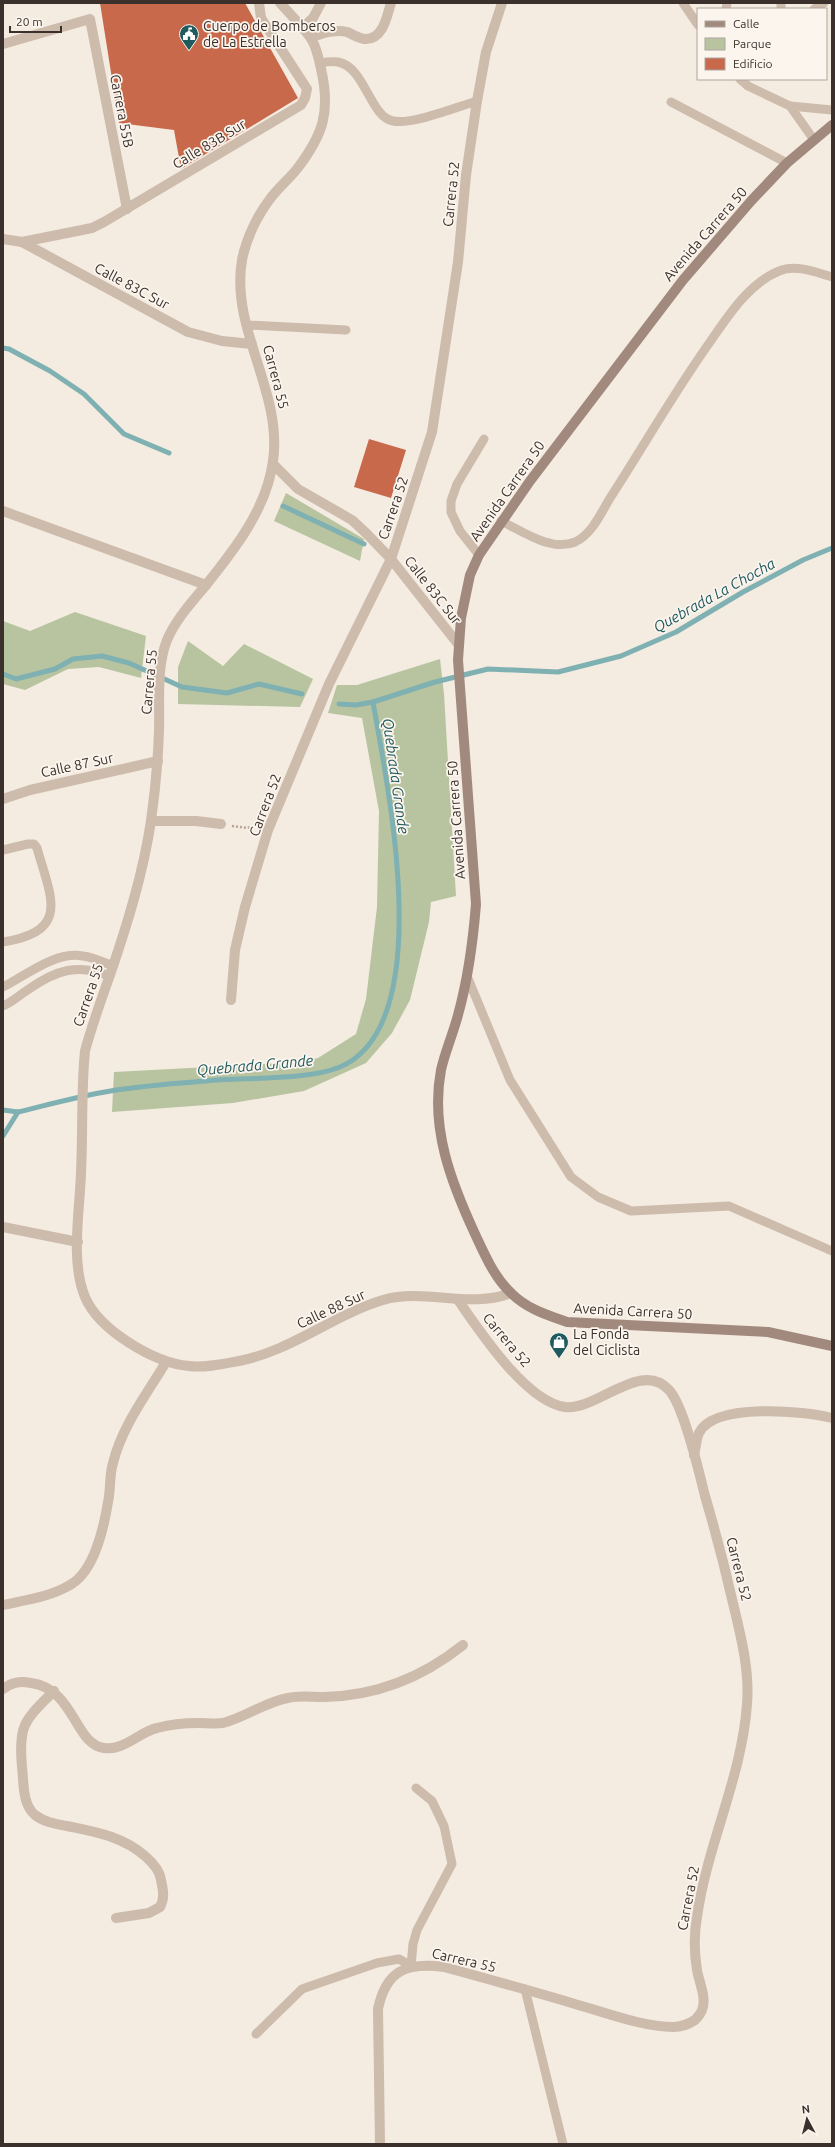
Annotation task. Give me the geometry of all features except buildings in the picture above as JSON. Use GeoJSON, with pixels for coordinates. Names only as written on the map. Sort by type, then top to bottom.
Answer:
{"type":"FeatureCollection","features":[{"type":"Feature","properties":{"kind":"main road","name":"Avenida Carrera 50"},"geometry":{"type":"LineString","coordinates":[[832,125],[787,163],[736,218],[683,280],[530,481],[479,554],[470,575],[464,594],[458,644],[458,660],[459,691],[476,904],[474,936],[467,976],[458,1015],[441,1070],[438,1106],[439,1130],[448,1168],[460,1203],[495,1275],[511,1293],[524,1304],[539,1312],[567,1322],[768,1332],[832,1346]]}},
{"type":"Feature","properties":{"kind":"street","name":"Calle 83B Sur"},"geometry":{"type":"LineString","coordinates":[[22,242],[92,228],[127,209],[301,105],[305,98],[307,89],[261,18],[259,3]]}},
{"type":"Feature","properties":{"kind":"street","name":"Carrera 55"},"geometry":{"type":"LineString","coordinates":[[166,1362],[134,1345],[113,1331],[94,1314],[85,1298],[80,1282],[78,1242],[82,1075],[85,1051],[91,1027],[110,976],[140,882],[151,821],[158,761],[160,688],[162,659],[166,642],[174,626],[248,528],[260,503],[273,464],[273,418],[269,396],[247,325],[240,279],[242,261],[248,239],[270,200],[296,170],[318,138],[326,117],[326,88],[320,62],[311,38],[280,3]]}},
{"type":"Feature","properties":{"kind":"street"},"geometry":{"type":"LineString","coordinates":[[302,28],[313,18],[321,3]]}},
{"type":"Feature","properties":{"kind":"street"},"geometry":{"type":"LineString","coordinates":[[311,38],[326,32],[345,32],[365,39],[377,35],[385,25],[391,3]]}},
{"type":"Feature","properties":{"kind":"street","name":"Carrera 52"},"geometry":{"type":"LineString","coordinates":[[231,1000],[235,950],[245,907],[268,830],[329,684],[391,559],[432,432],[458,262],[466,175],[477,101],[486,52],[502,3]]}},
{"type":"Feature","properties":{"kind":"street","name":"Carrera 55B"},"geometry":{"type":"LineString","coordinates":[[3,44],[90,19],[127,209]]}},
{"type":"Feature","properties":{"kind":"street","name":"Calle 83C Sur"},"geometry":{"type":"LineString","coordinates":[[3,240],[22,242],[188,332],[222,341],[252,344]]}},
{"type":"Feature","properties":{"kind":"street","name":"Calle 83C Sur"},"geometry":{"type":"LineString","coordinates":[[273,464],[298,489],[352,520],[391,559],[458,644]]}},
{"type":"Feature","properties":{"kind":"street"},"geometry":{"type":"LineString","coordinates":[[3,511],[206,585]]}},
{"type":"Feature","properties":{"kind":"street","name":"Calle 87 Sur"},"geometry":{"type":"LineString","coordinates":[[3,799],[30,790],[158,761]]}},
{"type":"Feature","properties":{"kind":"street"},"geometry":{"type":"LineString","coordinates":[[151,821],[196,821],[221,824]]}},
{"type":"Feature","properties":{"kind":"street"},"geometry":{"type":"LineString","coordinates":[[4,1227],[78,1242]]}},
{"type":"Feature","properties":{"kind":"street","name":"Calle 88 Sur"},"geometry":{"type":"LineString","coordinates":[[166,1362],[189,1366],[213,1365],[268,1354],[369,1305],[397,1297],[423,1297],[458,1300],[497,1298],[511,1293]]}},
{"type":"Feature","properties":{"kind":"street","name":"Carrera 52"},"geometry":{"type":"LineString","coordinates":[[458,1300],[494,1352],[529,1387],[552,1403],[564,1407],[578,1406],[640,1380],[662,1384],[670,1390],[677,1401],[694,1455],[742,1638],[748,1701],[738,1757],[702,1890],[696,1918],[694,1941],[703,1999],[702,2010],[696,2019]]}},
{"type":"Feature","properties":{"kind":"street"},"geometry":{"type":"LineString","coordinates":[[3,1605],[35,1598],[70,1585],[88,1567],[99,1541],[109,1501],[112,1464],[124,1432],[166,1362]]}},
{"type":"Feature","properties":{"kind":"street"},"geometry":{"type":"LineString","coordinates":[[694,1455],[699,1433],[707,1425],[725,1416],[758,1412],[789,1412],[812,1413],[832,1418]]}},
{"type":"Feature","properties":{"kind":"street"},"geometry":{"type":"LineString","coordinates":[[3,1689],[14,1683],[22,1681],[39,1684],[54,1691],[73,1714],[85,1737],[98,1746],[113,1748],[153,1728],[175,1724],[222,1723],[250,1713],[274,1701],[287,1698],[344,1694],[410,1679],[444,1660],[463,1645]]}},
{"type":"Feature","properties":{"kind":"street"},"geometry":{"type":"LineString","coordinates":[[54,1691],[31,1714],[22,1731],[21,1748],[25,1798],[31,1810],[42,1819],[116,1838],[138,1850],[155,1866],[161,1875],[164,1894],[160,1907],[149,1913],[116,1918]]}},
{"type":"Feature","properties":{"kind":"street","name":"Carrera 55"},"geometry":{"type":"LineString","coordinates":[[380,2144],[378,2009],[382,1992],[390,1979],[411,1966],[426,1965],[444,1967],[525,1989],[621,2018],[669,2027],[684,2025],[696,2019]]}},
{"type":"Feature","properties":{"kind":"lane"},"geometry":{"type":"LineString","coordinates":[[682,3],[697,24]]}},
{"type":"Feature","properties":{"kind":"lane"},"geometry":{"type":"LineString","coordinates":[[320,62],[340,62],[356,73],[371,101],[382,114],[392,122],[409,121],[477,101]]}},
{"type":"Feature","properties":{"kind":"lane"},"geometry":{"type":"LineString","coordinates":[[741,80],[748,86],[790,106],[832,110]]}},
{"type":"Feature","properties":{"kind":"lane"},"geometry":{"type":"LineString","coordinates":[[671,102],[787,163]]}},
{"type":"Feature","properties":{"kind":"lane"},"geometry":{"type":"LineString","coordinates":[[790,106],[814,140]]}},
{"type":"Feature","properties":{"kind":"lane"},"geometry":{"type":"LineString","coordinates":[[502,521],[547,543],[559,545],[575,542],[587,534],[628,471],[680,383],[725,320],[754,287],[780,271],[796,268],[832,277]]}},
{"type":"Feature","properties":{"kind":"lane"},"geometry":{"type":"LineString","coordinates":[[247,325],[346,330]]}},
{"type":"Feature","properties":{"kind":"lane"},"geometry":{"type":"LineString","coordinates":[[479,554],[460,531],[451,512],[451,501],[457,484],[484,439]]}},
{"type":"Feature","properties":{"kind":"lane"},"geometry":{"type":"LineString","coordinates":[[3,850],[34,844],[37,848],[52,907],[48,921],[39,931],[20,940],[3,942]]}},
{"type":"Feature","properties":{"kind":"lane"},"geometry":{"type":"LineString","coordinates":[[3,987],[43,965],[70,956],[87,957],[113,966]]}},
{"type":"Feature","properties":{"kind":"lane"},"geometry":{"type":"LineString","coordinates":[[3,1006],[38,982],[63,971],[80,968],[98,971],[110,976]]}},
{"type":"Feature","properties":{"kind":"lane"},"geometry":{"type":"LineString","coordinates":[[467,976],[510,1080],[570,1177],[598,1197],[631,1210],[729,1206],[832,1251]]}},
{"type":"Feature","properties":{"kind":"lane"},"geometry":{"type":"LineString","coordinates":[[256,2034],[302,1989],[377,1963],[399,1959],[411,1966],[412,1944],[452,1864],[444,1826],[432,1801],[416,1788]]}},
{"type":"Feature","properties":{"kind":"lane"},"geometry":{"type":"LineString","coordinates":[[525,1989],[563,2144]]}},
{"type":"Feature","properties":{"kind":"path"},"geometry":{"type":"LineString","coordinates":[[221,824],[246,828],[261,824]]}},
{"type":"Feature","properties":{"kind":"green space"},"geometry":{"type":"Polygon","coordinates":[[[286,493],[364,539],[360,561],[274,521],[286,493]]]}},
{"type":"Feature","properties":{"kind":"green space"},"geometry":{"type":"Polygon","coordinates":[[[75,612],[146,636],[141,678],[99,667],[68,669],[25,690],[3,684],[3,621],[30,631],[75,612]]]}},
{"type":"Feature","properties":{"kind":"green space"},"geometry":{"type":"Polygon","coordinates":[[[188,641],[223,666],[244,644],[313,679],[300,707],[178,704],[178,667],[188,641]]]}},
{"type":"Feature","properties":{"kind":"green space"},"geometry":{"type":"Polygon","coordinates":[[[440,659],[444,694],[456,896],[431,902],[429,922],[410,1000],[392,1033],[366,1063],[304,1091],[233,1103],[112,1112],[114,1072],[301,1062],[318,1058],[356,1034],[366,999],[377,907],[379,811],[362,718],[328,713],[337,685],[357,685],[440,659]]]}},
{"type":"Feature","properties":{"kind":"waterway","name":"Quebrada La Chocha"},"geometry":{"type":"LineString","coordinates":[[3,348],[9,349],[50,371],[84,394],[124,434],[169,453]]}},
{"type":"Feature","properties":{"kind":"waterway","name":"Quebrada La Chocha"},"geometry":{"type":"LineString","coordinates":[[283,506],[364,544]]}},
{"type":"Feature","properties":{"kind":"waterway","name":"Quebrada La Chocha"},"geometry":{"type":"LineString","coordinates":[[339,704],[356,705],[373,702],[435,682],[488,669],[558,672],[621,656],[676,632],[743,592],[803,560],[832,548]]}},
{"type":"Feature","properties":{"kind":"waterway"},"geometry":{"type":"LineString","coordinates":[[3,674],[16,679],[55,669],[73,659],[102,656],[129,663],[182,687],[227,693],[259,684],[302,694]]}},
{"type":"Feature","properties":{"kind":"waterway","name":"Quebrada Grande"},"geometry":{"type":"LineString","coordinates":[[3,1110],[18,1112],[94,1094],[142,1087],[220,1080],[310,1075],[340,1067],[370,1043],[389,1004],[398,955],[399,900],[395,842],[388,788],[373,702]]}},
{"type":"Feature","properties":{"kind":"waterway"},"geometry":{"type":"LineString","coordinates":[[3,1136],[18,1112]]}},
{"type":"Feature","properties":{"kind":"place","name":"Cuerpo de Bomberos de La Estrella"},"geometry":{"type":"Point","coordinates":[189,51]}},
{"type":"Feature","properties":{"kind":"place","name":"La Fonda del Ciclista"},"geometry":{"type":"Point","coordinates":[559,1359]}}]}
